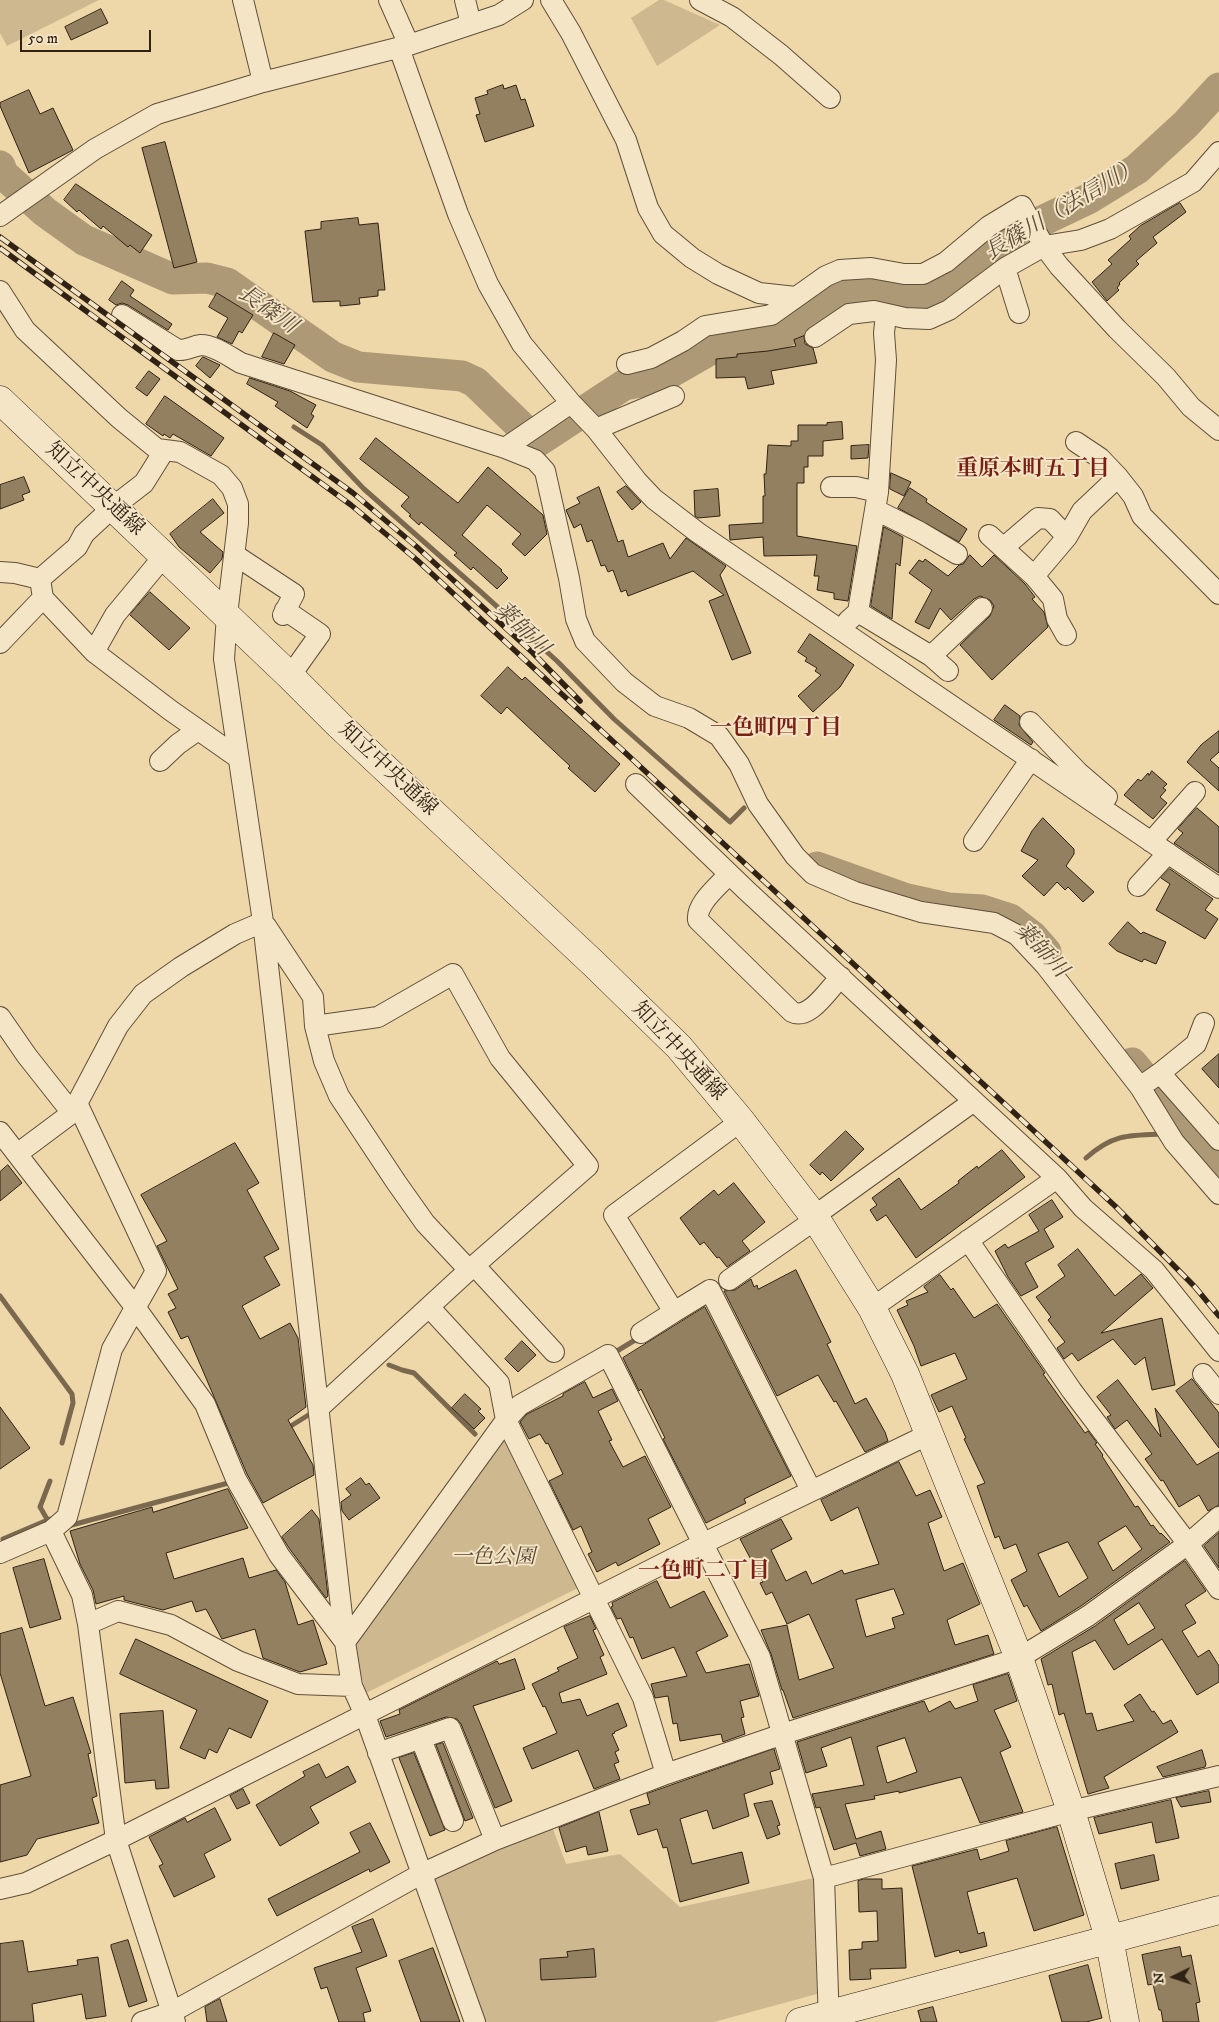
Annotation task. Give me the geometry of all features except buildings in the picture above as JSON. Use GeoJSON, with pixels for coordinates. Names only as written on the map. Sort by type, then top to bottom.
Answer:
{"type":"FeatureCollection","features":[{"type":"Feature","properties":{"kind":"street"},"geometry":{"type":"LineString","coordinates":[[243,0],[263,82]]}},
{"type":"Feature","properties":{"kind":"street"},"geometry":{"type":"LineString","coordinates":[[389,0],[458,214],[488,284],[522,344],[637,481],[654,499],[697,532],[1219,888]]}},
{"type":"Feature","properties":{"kind":"street"},"geometry":{"type":"LineString","coordinates":[[465,0],[471,24]]}},
{"type":"Feature","properties":{"kind":"street"},"geometry":{"type":"LineString","coordinates":[[1,213],[28,198],[95,148],[156,114],[263,82],[404,46],[499,15],[523,0]]}},
{"type":"Feature","properties":{"kind":"street"},"geometry":{"type":"LineString","coordinates":[[551,0],[571,33],[626,140],[648,208],[663,234],[692,258],[718,274],[759,293],[796,297]]}},
{"type":"Feature","properties":{"kind":"street"},"geometry":{"type":"LineString","coordinates":[[700,0],[732,17],[781,55],[830,98]]}},
{"type":"Feature","properties":{"kind":"street"},"geometry":{"type":"LineString","coordinates":[[816,337],[849,314],[874,312],[906,318],[929,319],[950,310],[1005,268],[1044,246],[1081,240],[1110,229],[1192,182],[1219,152]]}},
{"type":"Feature","properties":{"kind":"street"},"geometry":{"type":"LineString","coordinates":[[627,364],[651,358],[683,341],[705,326],[771,315],[826,276],[840,270],[871,268],[904,274],[923,274],[946,262],[989,226],[1022,206],[1044,246],[1059,266],[1116,329],[1166,377],[1191,407],[1219,430]]}},
{"type":"Feature","properties":{"kind":"street"},"geometry":{"type":"LineString","coordinates":[[1059,266],[1081,240]]}},
{"type":"Feature","properties":{"kind":"street"},"geometry":{"type":"LineString","coordinates":[[1005,268],[1019,313]]}},
{"type":"Feature","properties":{"kind":"street"},"geometry":{"type":"LineString","coordinates":[[0,290],[25,330],[119,418],[157,449],[180,452],[221,476],[232,488],[238,504],[235,555],[226,615],[224,659],[237,757],[263,922],[345,1642],[352,1686],[365,1715],[475,2022]]}},
{"type":"Feature","properties":{"kind":"street"},"geometry":{"type":"LineString","coordinates":[[838,628],[858,612],[877,501],[886,360],[884,333],[886,314]]}},
{"type":"Feature","properties":{"kind":"street"},"geometry":{"type":"LineString","coordinates":[[122,315],[178,350],[185,351],[207,345],[241,363],[512,444],[535,460],[546,472],[576,619],[585,641],[624,682],[655,706],[689,718],[719,736],[739,764],[758,804],[795,856],[813,874],[856,892],[921,912],[994,923],[1017,935],[1046,966],[1141,1087],[1174,1142],[1219,1194]]}},
{"type":"Feature","properties":{"kind":"street"},"geometry":{"type":"LineString","coordinates":[[512,444],[536,427],[582,415],[674,396]]}},
{"type":"Feature","properties":{"kind":"street","name":"知立中央通線"},"geometry":{"type":"LineString","coordinates":[[0,400],[339,725],[594,964],[672,1040],[741,1121],[816,1219],[872,1308],[905,1374],[1019,1658],[1071,1811],[1109,1938],[1125,2022]]}},
{"type":"Feature","properties":{"kind":"street"},"geometry":{"type":"LineString","coordinates":[[1076,442],[1100,458],[1118,477],[1133,496],[1142,516],[1219,594]]}},
{"type":"Feature","properties":{"kind":"street"},"geometry":{"type":"LineString","coordinates":[[0,642],[84,534],[144,482],[164,451]]}},
{"type":"Feature","properties":{"kind":"street"},"geometry":{"type":"LineString","coordinates":[[1034,576],[1068,537],[1082,511],[1118,477]]}},
{"type":"Feature","properties":{"kind":"street"},"geometry":{"type":"LineString","coordinates":[[831,487],[856,488],[920,532],[957,554]]}},
{"type":"Feature","properties":{"kind":"street"},"geometry":{"type":"LineString","coordinates":[[1066,635],[1057,619],[1052,599],[1034,576],[996,541],[1038,518],[1050,519],[1068,537]]}},
{"type":"Feature","properties":{"kind":"street"},"geometry":{"type":"LineString","coordinates":[[235,555],[294,594],[284,612],[320,634],[290,676]]}},
{"type":"Feature","properties":{"kind":"street"},"geometry":{"type":"LineString","coordinates":[[94,652],[115,615],[164,556]]}},
{"type":"Feature","properties":{"kind":"street"},"geometry":{"type":"LineString","coordinates":[[0,572],[15,573],[42,588],[94,652],[143,690],[237,757]]}},
{"type":"Feature","properties":{"kind":"street"},"geometry":{"type":"LineString","coordinates":[[931,656],[982,608]]}},
{"type":"Feature","properties":{"kind":"street"},"geometry":{"type":"LineString","coordinates":[[858,612],[931,656],[948,671]]}},
{"type":"Feature","properties":{"kind":"street"},"geometry":{"type":"LineString","coordinates":[[1030,722],[1078,772],[1109,799],[1110,813]]}},
{"type":"Feature","properties":{"kind":"street"},"geometry":{"type":"LineString","coordinates":[[160,761],[178,744],[198,730]]}},
{"type":"Feature","properties":{"kind":"street"},"geometry":{"type":"LineString","coordinates":[[974,841],[1031,759]]}},
{"type":"Feature","properties":{"kind":"street"},"geometry":{"type":"LineString","coordinates":[[636,784],[729,874],[1057,1178],[1084,1208],[1154,1270],[1219,1351]]}},
{"type":"Feature","properties":{"kind":"street"},"geometry":{"type":"LineString","coordinates":[[1138,886],[1195,792]]}},
{"type":"Feature","properties":{"kind":"street"},"geometry":{"type":"LineString","coordinates":[[729,874],[700,907],[698,920],[792,1012],[797,1014],[809,1012],[841,977]]}},
{"type":"Feature","properties":{"kind":"street"},"geometry":{"type":"LineString","coordinates":[[263,922],[313,997],[315,1026],[324,1061],[340,1096],[396,1182],[425,1223],[554,1352]]}},
{"type":"Feature","properties":{"kind":"street"},"geometry":{"type":"LineString","coordinates":[[18,1154],[74,1108],[118,1026],[143,994],[181,967],[235,934],[263,922]]}},
{"type":"Feature","properties":{"kind":"street"},"geometry":{"type":"LineString","coordinates":[[315,1026],[378,1017],[453,974],[500,1058],[588,1166],[472,1268],[319,1408]]}},
{"type":"Feature","properties":{"kind":"street"},"geometry":{"type":"LineString","coordinates":[[0,1017],[27,1056],[74,1108],[156,1271],[112,1349],[67,1517],[52,1531],[0,1553]]}},
{"type":"Feature","properties":{"kind":"street"},"geometry":{"type":"LineString","coordinates":[[1141,1087],[1196,1044],[1204,1023]]}},
{"type":"Feature","properties":{"kind":"street"},"geometry":{"type":"LineString","coordinates":[[1160,1074],[1219,1140]]}},
{"type":"Feature","properties":{"kind":"street"},"geometry":{"type":"LineString","coordinates":[[729,1280],[816,1219],[824,1209],[974,1101]]}},
{"type":"Feature","properties":{"kind":"street"},"geometry":{"type":"LineString","coordinates":[[674,1312],[614,1215],[741,1121]]}},
{"type":"Feature","properties":{"kind":"street"},"geometry":{"type":"LineString","coordinates":[[0,1132],[135,1307],[205,1404],[236,1479],[279,1555],[345,1642]]}},
{"type":"Feature","properties":{"kind":"street"},"geometry":{"type":"LineString","coordinates":[[872,1308],[885,1301],[1057,1178]]}},
{"type":"Feature","properties":{"kind":"street"},"geometry":{"type":"LineString","coordinates":[[968,1240],[1072,1391],[1188,1544],[1219,1589]]}},
{"type":"Feature","properties":{"kind":"street"},"geometry":{"type":"LineString","coordinates":[[641,1333],[710,1290],[811,1490]]}},
{"type":"Feature","properties":{"kind":"street"},"geometry":{"type":"LineString","coordinates":[[430,1308],[499,1383],[506,1420],[643,1698],[666,1774]]}},
{"type":"Feature","properties":{"kind":"street"},"geometry":{"type":"LineString","coordinates":[[345,1642],[506,1420],[520,1406],[608,1355],[760,1657],[824,1878],[829,2018]]}},
{"type":"Feature","properties":{"kind":"street"},"geometry":{"type":"LineString","coordinates":[[1203,1374],[1219,1394]]}},
{"type":"Feature","properties":{"kind":"street"},"geometry":{"type":"LineString","coordinates":[[0,1889],[26,1883],[116,1840],[704,1543],[916,1440],[927,1432]]}},
{"type":"Feature","properties":{"kind":"street"},"geometry":{"type":"LineString","coordinates":[[142,2022],[173,2017],[421,1874],[495,1840],[666,1774],[1019,1658],[1088,1616],[1188,1544],[1219,1517]]}},
{"type":"Feature","properties":{"kind":"street"},"geometry":{"type":"LineString","coordinates":[[52,1531],[82,1595],[88,1624],[116,1840],[173,2017]]}},
{"type":"Feature","properties":{"kind":"street"},"geometry":{"type":"LineString","coordinates":[[88,1624],[118,1611],[171,1625],[238,1661],[298,1684],[352,1686]]}},
{"type":"Feature","properties":{"kind":"street"},"geometry":{"type":"LineString","coordinates":[[378,1753],[450,1728],[495,1840]]}},
{"type":"Feature","properties":{"kind":"street"},"geometry":{"type":"LineString","coordinates":[[421,1739],[453,1821]]}},
{"type":"Feature","properties":{"kind":"street"},"geometry":{"type":"LineString","coordinates":[[824,1878],[1071,1811],[1219,1776]]}},
{"type":"Feature","properties":{"kind":"street"},"geometry":{"type":"LineString","coordinates":[[800,2022],[829,2018],[1109,1938],[1219,1910]]}},
{"type":"Feature","properties":{"kind":"green space"},"geometry":{"type":"Polygon","coordinates":[[[0,0],[99,0],[7,46],[0,33],[0,0]]]}},
{"type":"Feature","properties":{"kind":"green space"},"geometry":{"type":"Polygon","coordinates":[[[659,0],[664,0],[720,25],[657,66],[631,18],[659,0]]]}},
{"type":"Feature","properties":{"kind":"green space","name":"一色公園"},"geometry":{"type":"Polygon","coordinates":[[[497,1440],[507,1441],[578,1588],[366,1693],[352,1642],[497,1440]]]}},
{"type":"Feature","properties":{"kind":"green space"},"geometry":{"type":"Polygon","coordinates":[[[550,1821],[566,1864],[620,1854],[680,1907],[814,1878],[817,1994],[714,2022],[485,2022],[431,1872],[550,1821]]]}},
{"type":"Feature","properties":{"kind":"waterway","name":"長篠川（法信川）"},"geometry":{"type":"LineString","coordinates":[[0,166],[3,174],[45,212],[84,240],[173,279],[207,278],[227,283],[333,357],[358,367],[462,376],[475,382],[537,442],[624,385],[647,381],[668,374],[715,347],[775,337],[791,329],[843,292],[866,290],[912,297],[933,294],[1025,229],[1088,199],[1137,169],[1186,124],[1219,88]]}},
{"type":"Feature","properties":{"kind":"waterway","name":"薬師川"},"geometry":{"type":"LineString","coordinates":[[294,427],[322,445],[364,489],[557,661],[614,719],[730,822],[744,808]]}},
{"type":"Feature","properties":{"kind":"waterway","name":"薬師川"},"geometry":{"type":"LineString","coordinates":[[817,867],[907,899],[948,908],[982,910],[1010,919],[1032,936],[1046,952]]}},
{"type":"Feature","properties":{"kind":"waterway","name":"薬師川"},"geometry":{"type":"LineString","coordinates":[[1132,1063],[1219,1169]]}},
{"type":"Feature","properties":{"kind":"waterway","name":"薬師川"},"geometry":{"type":"LineString","coordinates":[[1179,1133],[1185,1128]]}},
{"type":"Feature","properties":{"kind":"waterway"},"geometry":{"type":"LineString","coordinates":[[1086,1158],[1105,1144],[1122,1137],[1163,1134]]}},
{"type":"Feature","properties":{"kind":"waterway"},"geometry":{"type":"LineString","coordinates":[[0,1296],[72,1394],[73,1403],[62,1443]]}},
{"type":"Feature","properties":{"kind":"waterway"},"geometry":{"type":"LineString","coordinates":[[617,1351],[640,1337]]}},
{"type":"Feature","properties":{"kind":"waterway"},"geometry":{"type":"LineString","coordinates":[[389,1365],[414,1373],[475,1434]]}},
{"type":"Feature","properties":{"kind":"waterway"},"geometry":{"type":"LineString","coordinates":[[286,1429],[310,1414]]}},
{"type":"Feature","properties":{"kind":"waterway"},"geometry":{"type":"LineString","coordinates":[[47,1519],[40,1507],[50,1481]]}},
{"type":"Feature","properties":{"kind":"waterway"},"geometry":{"type":"LineString","coordinates":[[68,1526],[232,1482]]}},
{"type":"Feature","properties":{"kind":"waterway"},"geometry":{"type":"LineString","coordinates":[[3,1539],[50,1519]]}},
{"type":"Feature","properties":{"kind":"railway"},"geometry":{"type":"LineString","coordinates":[[0,237],[353,493],[417,547],[533,653],[580,701]]}},
{"type":"Feature","properties":{"kind":"railway"},"geometry":{"type":"LineString","coordinates":[[0,248],[351,505],[417,560],[1115,1206],[1195,1287],[1219,1316]]}},
{"type":"Feature","properties":{"kind":"district","name":"重原本町五丁目"},"geometry":{"type":"Point","coordinates":[1033,470]}},
{"type":"Feature","properties":{"kind":"district","name":"一色町四丁目"},"geometry":{"type":"Point","coordinates":[776,729]}},
{"type":"Feature","properties":{"kind":"district","name":"一色町二丁目"},"geometry":{"type":"Point","coordinates":[704,1572]}},
{"type":"Feature","properties":{"kind":"water label","name":"長篠川"},"geometry":{"type":"Point","coordinates":[267,311]}}]}
